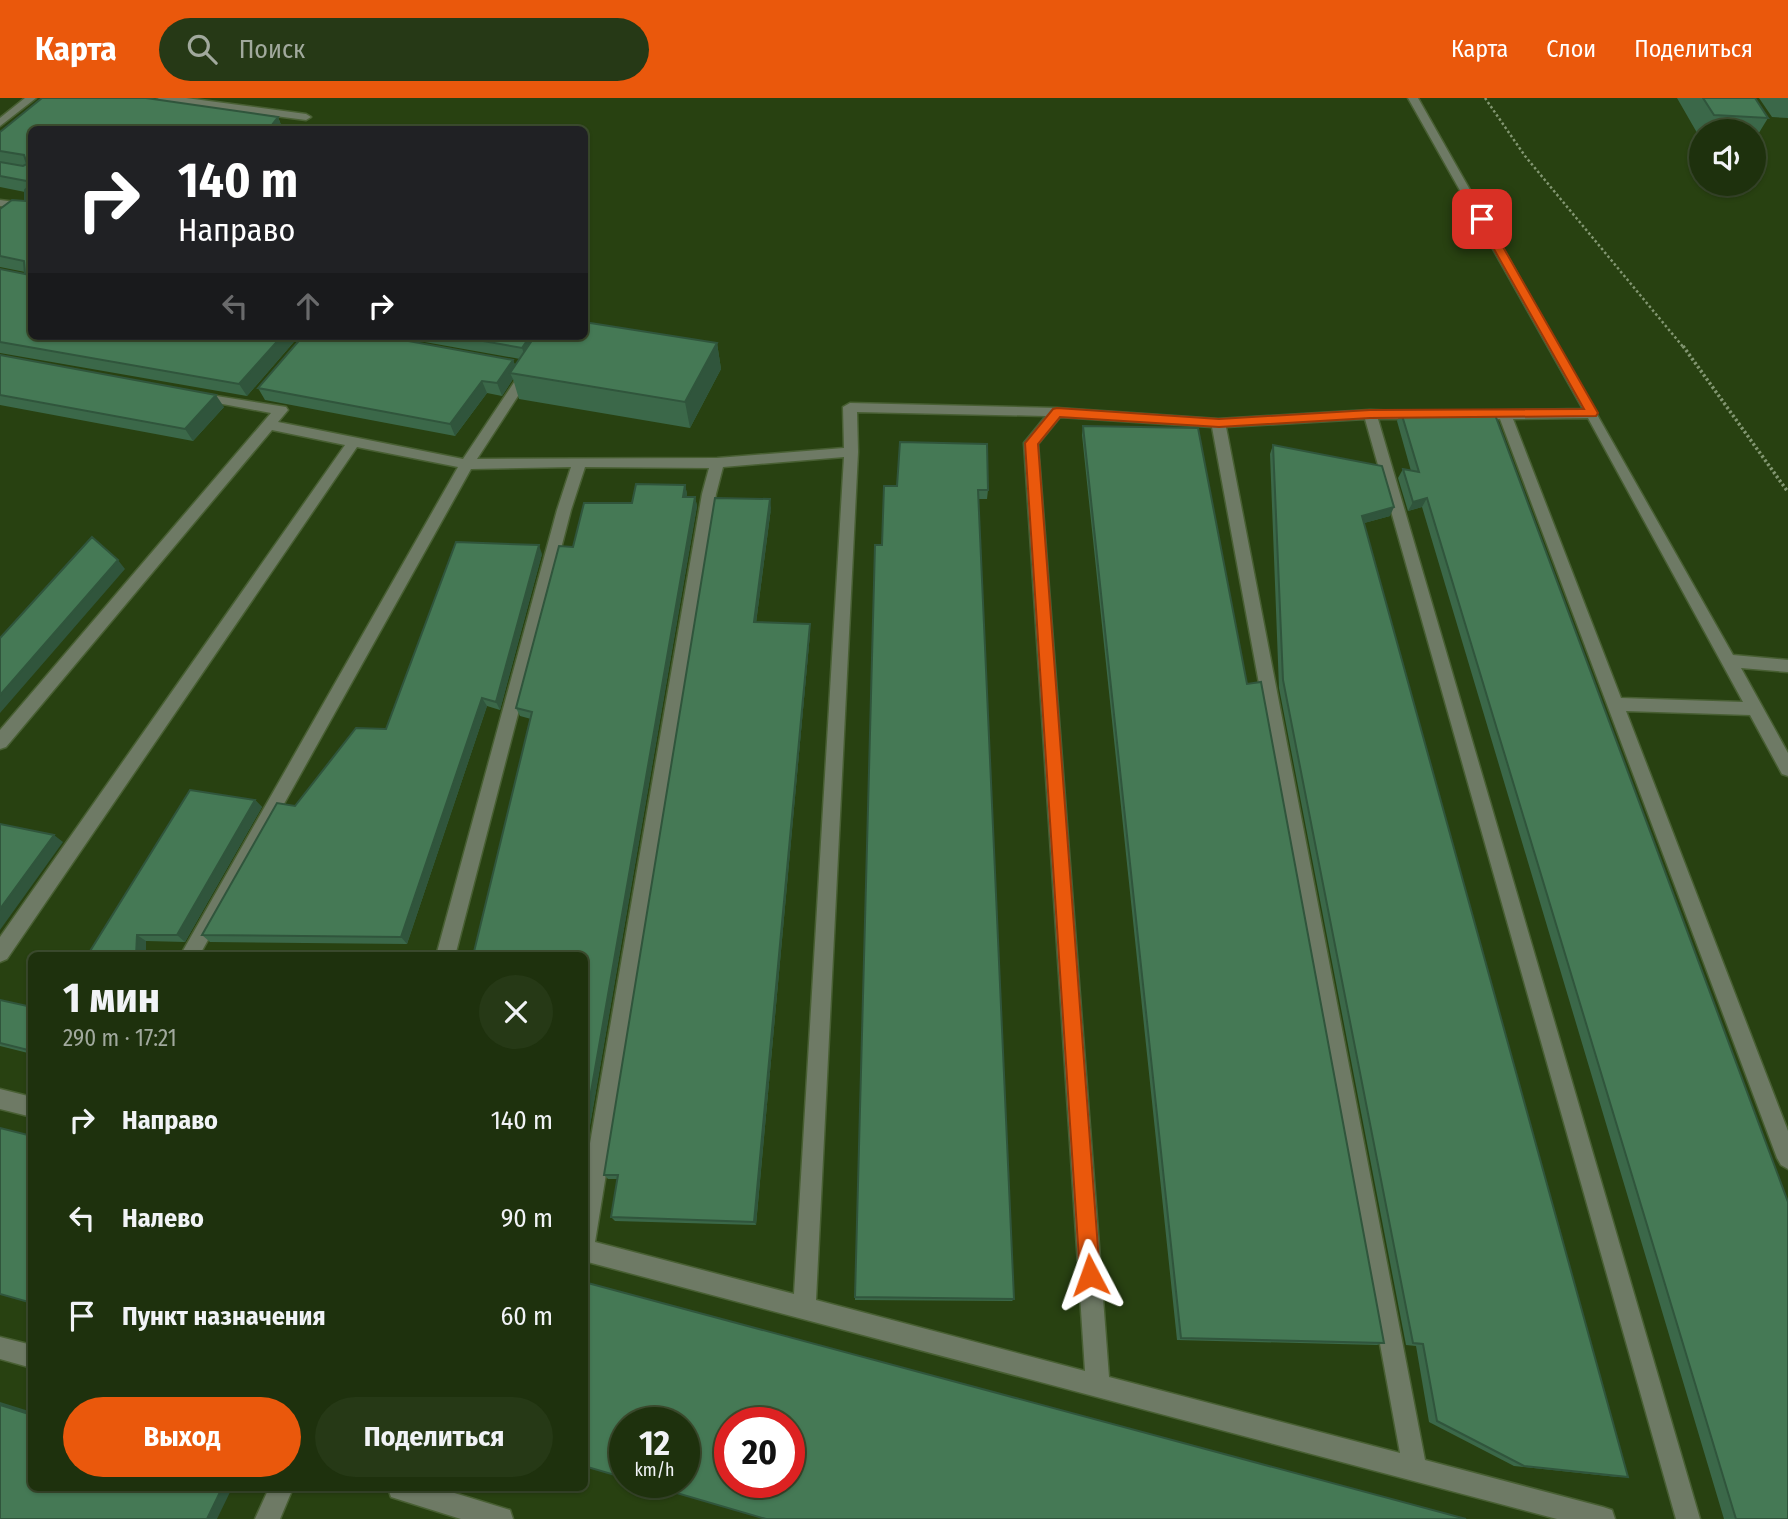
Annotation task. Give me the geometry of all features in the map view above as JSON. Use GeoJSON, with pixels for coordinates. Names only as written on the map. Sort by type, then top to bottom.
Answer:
{"type":"FeatureCollection","features":[{"type":"Feature","properties":{"kind":"street"},"geometry":{"type":"LineString","coordinates":[[0,123],[31,98]]}},
{"type":"Feature","properties":{"kind":"street"},"geometry":{"type":"LineString","coordinates":[[162,98],[306,117]]}},
{"type":"Feature","properties":{"kind":"street"},"geometry":{"type":"LineString","coordinates":[[1413,98],[1592,413],[1788,769]]}},
{"type":"Feature","properties":{"kind":"street"},"geometry":{"type":"LineString","coordinates":[[0,203],[28,207]]}},
{"type":"Feature","properties":{"kind":"street"},"geometry":{"type":"LineString","coordinates":[[191,952],[467,464],[524,367],[548,340]]}},
{"type":"Feature","properties":{"kind":"street"},"geometry":{"type":"LineString","coordinates":[[0,743],[281,410],[254,400],[184,393]]}},
{"type":"Feature","properties":{"kind":"street"},"geometry":{"type":"LineString","coordinates":[[804,1308],[852,452],[850,407],[1057,412],[1219,423],[1370,414],[1592,413]]}},
{"type":"Feature","properties":{"kind":"street"},"geometry":{"type":"LineString","coordinates":[[1057,412],[1031,443],[1098,1385]]}},
{"type":"Feature","properties":{"kind":"street"},"geometry":{"type":"LineString","coordinates":[[1370,414],[1688,1519]]}},
{"type":"Feature","properties":{"kind":"street"},"geometry":{"type":"LineString","coordinates":[[1505,415],[1788,1158]]}},
{"type":"Feature","properties":{"kind":"street"},"geometry":{"type":"LineString","coordinates":[[1219,423],[1415,1469]]}},
{"type":"Feature","properties":{"kind":"street"},"geometry":{"type":"LineString","coordinates":[[269,425],[467,464],[580,461],[717,463],[852,452]]}},
{"type":"Feature","properties":{"kind":"street"},"geometry":{"type":"LineString","coordinates":[[0,953],[353,443]]}},
{"type":"Feature","properties":{"kind":"street"},"geometry":{"type":"LineString","coordinates":[[445,952],[564,510],[580,461]]}},
{"type":"Feature","properties":{"kind":"street"},"geometry":{"type":"LineString","coordinates":[[588,1224],[709,494],[717,463]]}},
{"type":"Feature","properties":{"kind":"street"},"geometry":{"type":"LineString","coordinates":[[1729,660],[1788,666]]}},
{"type":"Feature","properties":{"kind":"street"},"geometry":{"type":"LineString","coordinates":[[1615,704],[1756,709]]}},
{"type":"Feature","properties":{"kind":"street"},"geometry":{"type":"LineString","coordinates":[[0,1099],[28,1106]]}},
{"type":"Feature","properties":{"kind":"street"},"geometry":{"type":"LineString","coordinates":[[588,1249],[1603,1519]]}},
{"type":"Feature","properties":{"kind":"street"},"geometry":{"type":"LineString","coordinates":[[0,1348],[28,1356]]}},
{"type":"Feature","properties":{"kind":"street"},"geometry":{"type":"LineString","coordinates":[[267,1519],[280,1491]]}},
{"type":"Feature","properties":{"kind":"street"},"geometry":{"type":"LineString","coordinates":[[410,1491],[501,1519]]}},
{"type":"Feature","properties":{"kind":"path"},"geometry":{"type":"LineString","coordinates":[[1485,98],[1525,156],[1696,362],[1788,492]]}},
{"type":"Feature","properties":{"kind":"building"},"geometry":{"type":"Polygon","coordinates":[[[42,98],[146,98],[278,117],[271,126],[28,126],[28,181],[0,176],[0,162],[23,166],[27,164],[24,155],[0,151],[0,132],[42,98]]]}},
{"type":"Feature","properties":{"kind":"building"},"geometry":{"type":"Polygon","coordinates":[[[1703,98],[1755,98],[1768,118],[1714,115],[1703,98]]]}},
{"type":"Feature","properties":{"kind":"building"},"geometry":{"type":"Polygon","coordinates":[[[28,187],[28,340],[278,340],[239,384],[0,342],[0,269],[25,274],[24,261],[0,256],[0,209],[12,200],[25,201],[25,190],[28,187]]]}},
{"type":"Feature","properties":{"kind":"building"},"geometry":{"type":"Polygon","coordinates":[[[588,323],[717,343],[685,402],[510,373],[532,340],[588,340],[588,323]]]}},
{"type":"Feature","properties":{"kind":"building"},"geometry":{"type":"Polygon","coordinates":[[[300,340],[403,340],[513,360],[497,383],[482,381],[450,424],[258,388],[300,340]]]}},
{"type":"Feature","properties":{"kind":"building"},"geometry":{"type":"Polygon","coordinates":[[[477,340],[527,340],[522,348],[477,340]]]}},
{"type":"Feature","properties":{"kind":"building"},"geometry":{"type":"Polygon","coordinates":[[[0,355],[216,395],[185,429],[0,395],[0,355]]]}},
{"type":"Feature","properties":{"kind":"building"},"geometry":{"type":"Polygon","coordinates":[[[1401,412],[1494,412],[1788,1202],[1788,1519],[1736,1519],[1427,498],[1413,502],[1403,469],[1419,472],[1401,412]]]}},
{"type":"Feature","properties":{"kind":"building"},"geometry":{"type":"Polygon","coordinates":[[[1083,426],[1198,428],[1247,684],[1261,682],[1384,1343],[1181,1338],[1083,426]]]}},
{"type":"Feature","properties":{"kind":"building"},"geometry":{"type":"Polygon","coordinates":[[[900,442],[987,444],[988,490],[978,490],[1014,1299],[855,1297],[875,545],[882,545],[884,486],[897,486],[900,442]]]}},
{"type":"Feature","properties":{"kind":"building"},"geometry":{"type":"Polygon","coordinates":[[[1273,445],[1382,466],[1394,507],[1362,516],[1628,1477],[1524,1466],[1437,1421],[1423,1344],[1413,1343],[1283,680],[1273,445]]]}},
{"type":"Feature","properties":{"kind":"building"},"geometry":{"type":"Polygon","coordinates":[[[636,484],[685,485],[683,497],[695,497],[588,1109],[588,952],[474,952],[532,712],[516,708],[559,546],[573,547],[584,503],[632,503],[636,484]]]}},
{"type":"Feature","properties":{"kind":"building"},"geometry":{"type":"Polygon","coordinates":[[[715,498],[770,499],[754,622],[810,624],[754,1222],[611,1217],[618,1175],[604,1175],[715,498]]]}},
{"type":"Feature","properties":{"kind":"building"},"geometry":{"type":"Polygon","coordinates":[[[92,537],[118,560],[0,695],[0,638],[92,537]]]}},
{"type":"Feature","properties":{"kind":"building"},"geometry":{"type":"Polygon","coordinates":[[[456,542],[539,545],[496,702],[482,698],[401,937],[202,935],[277,803],[295,806],[356,728],[386,729],[456,542]]]}},
{"type":"Feature","properties":{"kind":"building"},"geometry":{"type":"Polygon","coordinates":[[[190,790],[255,800],[177,935],[137,935],[136,952],[89,952],[190,790]]]}},
{"type":"Feature","properties":{"kind":"building"},"geometry":{"type":"Polygon","coordinates":[[[0,824],[54,835],[0,909],[0,824]]]}},
{"type":"Feature","properties":{"kind":"building"},"geometry":{"type":"Polygon","coordinates":[[[0,1000],[28,1006],[28,1050],[0,1043],[0,1000]]]}},
{"type":"Feature","properties":{"kind":"building"},"geometry":{"type":"Polygon","coordinates":[[[0,1128],[28,1135],[28,1302],[0,1294],[0,1128]]]}},
{"type":"Feature","properties":{"kind":"building"},"geometry":{"type":"Polygon","coordinates":[[[588,1283],[1466,1519],[766,1519],[694,1498],[700,1498],[700,1407],[609,1407],[609,1473],[588,1467],[588,1283]]]}},
{"type":"Feature","properties":{"kind":"building"},"geometry":{"type":"Polygon","coordinates":[[[0,1405],[28,1414],[28,1491],[221,1491],[207,1519],[0,1519],[0,1405]]]}},
{"type":"Feature","properties":{"kind":"route"},"geometry":{"type":"LineString","coordinates":[[1090,1275],[1031,443],[1057,412],[1219,423],[1370,414],[1592,413],[1482,219]]}}]}
